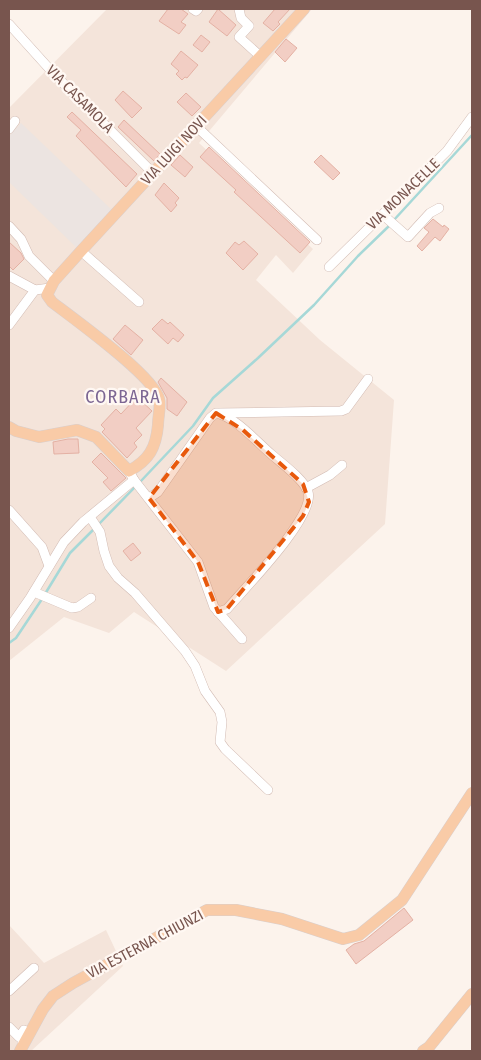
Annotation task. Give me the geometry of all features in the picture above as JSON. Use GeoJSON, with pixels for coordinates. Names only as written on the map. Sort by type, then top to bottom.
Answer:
{"type":"FeatureCollection","features":[{"type":"Feature","properties":{"kind":"main road","name":"VIA LUIGI NOVI"},"geometry":{"type":"LineString","coordinates":[[51,288],[81,251],[304,9]]}},
{"type":"Feature","properties":{"kind":"main road"},"geometry":{"type":"LineString","coordinates":[[9,428],[39,437],[76,430],[96,437],[132,475],[152,451],[157,433],[159,399],[152,385],[128,362],[52,302],[51,288]]}},
{"type":"Feature","properties":{"kind":"main road","name":"VIA ESTERNA CHIUNZI"},"geometry":{"type":"LineString","coordinates":[[22,1047],[43,1009],[53,996],[206,910],[236,910],[282,919],[344,938],[359,935],[402,900],[472,793]]}},
{"type":"Feature","properties":{"kind":"main road"},"geometry":{"type":"LineString","coordinates":[[423,1051],[429,1047],[472,994]]}},
{"type":"Feature","properties":{"kind":"street"},"geometry":{"type":"LineString","coordinates":[[193,9],[196,11],[198,9]]}},
{"type":"Feature","properties":{"kind":"street"},"geometry":{"type":"LineString","coordinates":[[239,9],[241,18],[249,26],[239,37],[260,56]]}},
{"type":"Feature","properties":{"kind":"street","name":"VIA CASAMOLA"},"geometry":{"type":"LineString","coordinates":[[9,24],[54,74],[153,173]]}},
{"type":"Feature","properties":{"kind":"street","name":"VIA MONACELLE"},"geometry":{"type":"LineString","coordinates":[[330,267],[360,235],[383,215],[447,151],[472,117]]}},
{"type":"Feature","properties":{"kind":"street"},"geometry":{"type":"LineString","coordinates":[[9,129],[15,121]]}},
{"type":"Feature","properties":{"kind":"street"},"geometry":{"type":"LineString","coordinates":[[196,126],[317,240]]}},
{"type":"Feature","properties":{"kind":"street"},"geometry":{"type":"LineString","coordinates":[[383,215],[408,237],[430,213],[439,208]]}},
{"type":"Feature","properties":{"kind":"street"},"geometry":{"type":"LineString","coordinates":[[9,226],[21,239],[29,256],[36,263],[51,288],[34,290],[9,276]]}},
{"type":"Feature","properties":{"kind":"street"},"geometry":{"type":"LineString","coordinates":[[81,251],[139,302]]}},
{"type":"Feature","properties":{"kind":"street"},"geometry":{"type":"LineString","coordinates":[[9,325],[34,290]]}},
{"type":"Feature","properties":{"kind":"street"},"geometry":{"type":"LineString","coordinates":[[149,498],[158,492],[210,418],[219,414],[341,411],[346,409],[368,379]]}},
{"type":"Feature","properties":{"kind":"street"},"geometry":{"type":"LineString","coordinates":[[218,612],[227,609],[290,536],[303,516],[309,502],[306,488],[281,463],[243,430],[219,414]]}},
{"type":"Feature","properties":{"kind":"street"},"geometry":{"type":"LineString","coordinates":[[306,488],[330,475],[342,464]]}},
{"type":"Feature","properties":{"kind":"street"},"geometry":{"type":"LineString","coordinates":[[9,628],[41,595],[49,566],[64,542],[132,475],[198,562],[214,607],[242,639]]}},
{"type":"Feature","properties":{"kind":"street"},"geometry":{"type":"LineString","coordinates":[[9,510],[42,547],[49,566]]}},
{"type":"Feature","properties":{"kind":"street"},"geometry":{"type":"LineString","coordinates":[[90,517],[100,532],[106,559],[118,578],[135,593],[185,651],[194,666],[205,691],[220,712],[222,722],[220,742],[268,790]]}},
{"type":"Feature","properties":{"kind":"street"},"geometry":{"type":"LineString","coordinates":[[41,595],[72,608],[78,607],[91,598]]}},
{"type":"Feature","properties":{"kind":"street"},"geometry":{"type":"LineString","coordinates":[[9,991],[34,968]]}},
{"type":"Feature","properties":{"kind":"street"},"geometry":{"type":"LineString","coordinates":[[9,1028],[19,1037],[24,1030],[22,1047]]}},
{"type":"Feature","properties":{"kind":"highlighted area"},"geometry":{"type":"Polygon","coordinates":[[[216,413],[243,430],[303,484],[309,502],[303,516],[227,609],[218,612],[198,562],[149,498],[216,413]]]}},
{"type":"Feature","properties":{"kind":"shaded area"},"geometry":{"type":"Polygon","coordinates":[[[107,9],[312,9],[199,143],[313,249],[293,273],[276,255],[256,280],[320,340],[394,400],[385,524],[226,671],[134,612],[109,633],[64,617],[9,661],[9,108],[107,9]]]}},
{"type":"Feature","properties":{"kind":"shaded area"},"geometry":{"type":"Polygon","coordinates":[[[21,123],[113,211],[78,249],[9,182],[9,136],[21,123]]]}},
{"type":"Feature","properties":{"kind":"shaded area"},"geometry":{"type":"Polygon","coordinates":[[[9,925],[44,963],[106,930],[123,966],[31,1051],[9,1051],[9,925]]]}},
{"type":"Feature","properties":{"kind":"building"},"geometry":{"type":"Polygon","coordinates":[[[168,9],[181,9],[188,14],[181,22],[186,25],[179,34],[159,21],[168,9]]]}},
{"type":"Feature","properties":{"kind":"building"},"geometry":{"type":"Polygon","coordinates":[[[218,9],[236,25],[227,36],[209,22],[218,9]]]}},
{"type":"Feature","properties":{"kind":"building"},"geometry":{"type":"Polygon","coordinates":[[[275,9],[290,9],[278,22],[280,24],[273,31],[263,23],[275,9]]]}},
{"type":"Feature","properties":{"kind":"building"},"geometry":{"type":"Polygon","coordinates":[[[201,35],[210,42],[202,52],[193,45],[201,35]]]}},
{"type":"Feature","properties":{"kind":"building"},"geometry":{"type":"Polygon","coordinates":[[[286,39],[297,48],[285,62],[275,52],[286,39]]]}},
{"type":"Feature","properties":{"kind":"building"},"geometry":{"type":"Polygon","coordinates":[[[181,51],[198,65],[187,78],[185,77],[182,80],[176,74],[179,71],[171,64],[181,51]]]}},
{"type":"Feature","properties":{"kind":"building"},"geometry":{"type":"Polygon","coordinates":[[[123,91],[142,108],[132,118],[115,100],[123,91]]]}},
{"type":"Feature","properties":{"kind":"building"},"geometry":{"type":"Polygon","coordinates":[[[186,93],[201,107],[192,116],[177,102],[186,93]]]}},
{"type":"Feature","properties":{"kind":"building"},"geometry":{"type":"Polygon","coordinates":[[[72,112],[137,174],[126,187],[76,136],[81,130],[67,117],[72,112]]]}},
{"type":"Feature","properties":{"kind":"building"},"geometry":{"type":"Polygon","coordinates":[[[124,120],[160,154],[154,161],[118,127],[124,120]]]}},
{"type":"Feature","properties":{"kind":"building"},"geometry":{"type":"Polygon","coordinates":[[[209,147],[310,242],[300,253],[234,192],[236,190],[200,157],[209,147]]]}},
{"type":"Feature","properties":{"kind":"building"},"geometry":{"type":"Polygon","coordinates":[[[180,155],[193,167],[185,177],[171,165],[180,155]]]}},
{"type":"Feature","properties":{"kind":"building"},"geometry":{"type":"Polygon","coordinates":[[[321,155],[340,173],[333,180],[314,162],[321,155]]]}},
{"type":"Feature","properties":{"kind":"building"},"geometry":{"type":"Polygon","coordinates":[[[164,183],[179,198],[175,203],[177,205],[171,212],[155,195],[164,183]]]}},
{"type":"Feature","properties":{"kind":"building"},"geometry":{"type":"Polygon","coordinates":[[[433,219],[449,229],[440,241],[435,237],[422,251],[417,246],[429,232],[424,228],[433,219]]]}},
{"type":"Feature","properties":{"kind":"building"},"geometry":{"type":"Polygon","coordinates":[[[244,241],[258,254],[243,270],[226,253],[235,242],[239,245],[244,241]]]}},
{"type":"Feature","properties":{"kind":"building"},"geometry":{"type":"Polygon","coordinates":[[[9,242],[21,253],[24,259],[13,270],[9,266],[9,242]]]}},
{"type":"Feature","properties":{"kind":"building"},"geometry":{"type":"Polygon","coordinates":[[[162,319],[168,324],[170,322],[184,335],[178,342],[173,338],[168,344],[152,329],[162,319]]]}},
{"type":"Feature","properties":{"kind":"building"},"geometry":{"type":"Polygon","coordinates":[[[125,325],[143,340],[131,355],[113,339],[125,325]]]}},
{"type":"Feature","properties":{"kind":"building"},"geometry":{"type":"Polygon","coordinates":[[[161,378],[187,402],[177,416],[167,409],[167,398],[158,382],[161,378]]]}},
{"type":"Feature","properties":{"kind":"building"},"geometry":{"type":"Polygon","coordinates":[[[137,397],[152,411],[136,428],[142,435],[134,443],[137,447],[127,458],[102,432],[105,429],[101,425],[116,409],[121,414],[137,397]]]}},
{"type":"Feature","properties":{"kind":"building"},"geometry":{"type":"Polygon","coordinates":[[[78,439],[79,453],[54,454],[53,442],[78,439]]]}},
{"type":"Feature","properties":{"kind":"building"},"geometry":{"type":"Polygon","coordinates":[[[101,453],[126,478],[111,491],[103,482],[108,478],[92,462],[101,453]]]}},
{"type":"Feature","properties":{"kind":"building"},"geometry":{"type":"Polygon","coordinates":[[[133,543],[141,553],[131,561],[123,551],[133,543]]]}},
{"type":"Feature","properties":{"kind":"building"},"geometry":{"type":"Polygon","coordinates":[[[404,908],[413,920],[356,964],[346,950],[354,944],[364,941],[404,908]]]}},
{"type":"Feature","properties":{"kind":"waterway"},"geometry":{"type":"LineString","coordinates":[[393,221],[472,135]]}},
{"type":"Feature","properties":{"kind":"waterway"},"geometry":{"type":"LineString","coordinates":[[140,482],[193,426],[213,398],[314,305],[358,256],[390,225]]}},
{"type":"Feature","properties":{"kind":"waterway"},"geometry":{"type":"LineString","coordinates":[[98,525],[136,486]]}},
{"type":"Feature","properties":{"kind":"waterway"},"geometry":{"type":"LineString","coordinates":[[45,594],[70,553],[94,529]]}},
{"type":"Feature","properties":{"kind":"waterway"},"geometry":{"type":"LineString","coordinates":[[9,643],[16,638],[42,599]]}},
{"type":"Feature","properties":{"kind":"district","name":"CORBARA"},"geometry":{"type":"Point","coordinates":[123,397]}}]}
